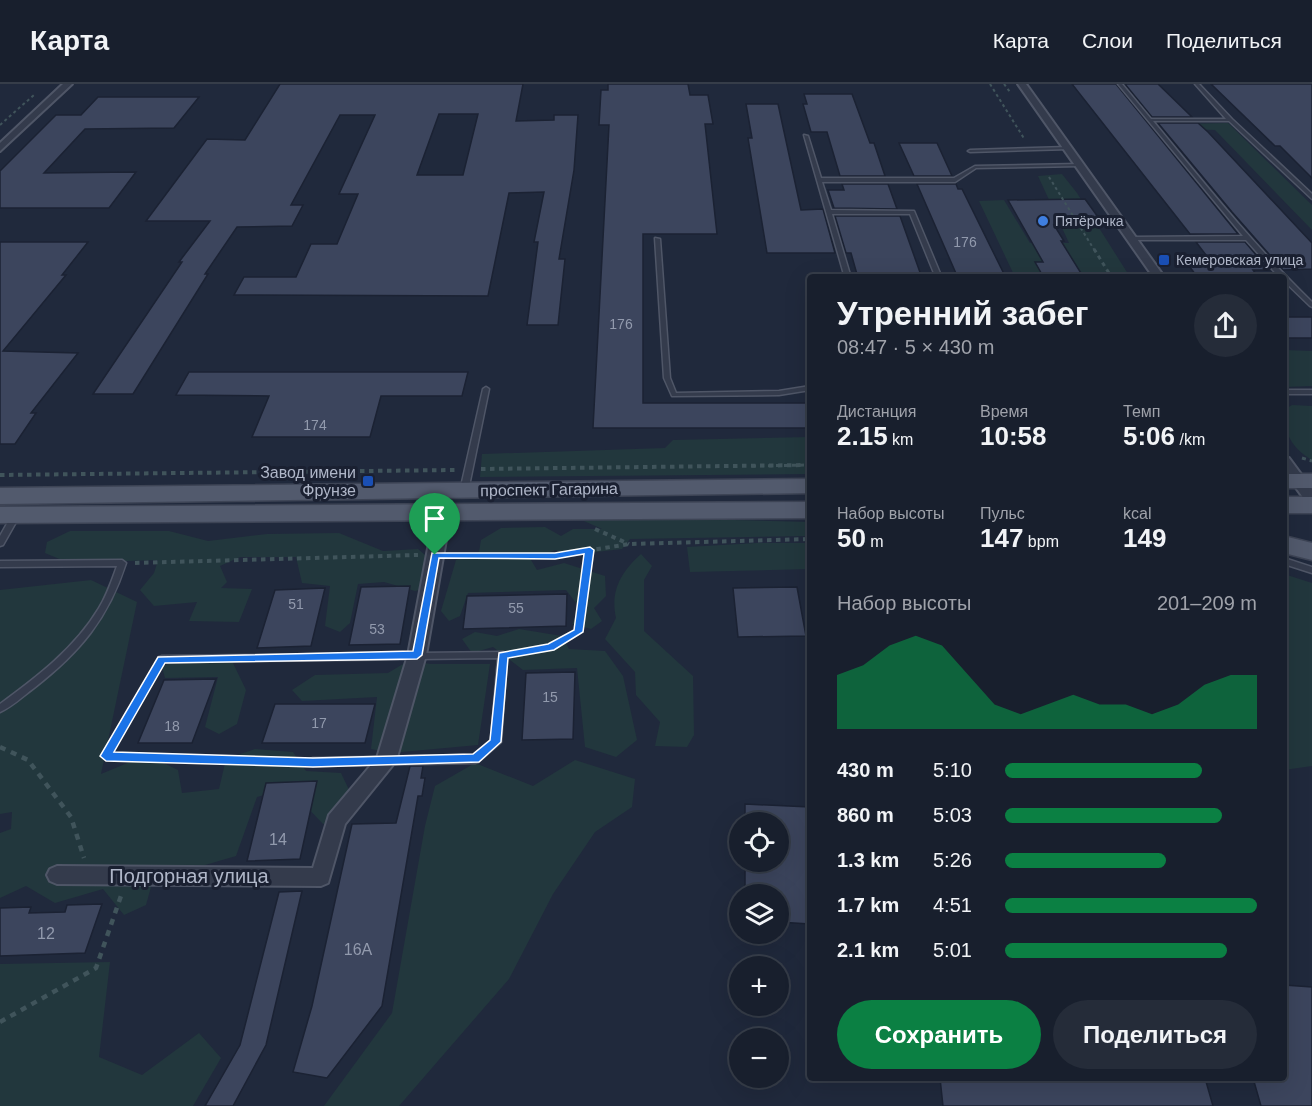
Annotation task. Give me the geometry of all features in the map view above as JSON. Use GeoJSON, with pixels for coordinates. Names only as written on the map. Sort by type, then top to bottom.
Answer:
{"type":"FeatureCollection","features":[{"type":"Feature","properties":{"kind":"main road","name":"проспект Гагарина"},"geometry":{"type":"LineString","coordinates":[[0,495],[467,480],[807,486]]}},
{"type":"Feature","properties":{"kind":"main road"},"geometry":{"type":"LineString","coordinates":[[1287,506],[1312,505]]}},
{"type":"Feature","properties":{"kind":"main road","name":"проспект Гагарина"},"geometry":{"type":"LineString","coordinates":[[8,515],[807,510]]}},
{"type":"Feature","properties":{"kind":"main road"},"geometry":{"type":"LineString","coordinates":[[1287,545],[1312,552]]}},
{"type":"Feature","properties":{"kind":"street"},"geometry":{"type":"LineString","coordinates":[[0,148],[68,84]]}},
{"type":"Feature","properties":{"kind":"street"},"geometry":{"type":"LineString","coordinates":[[1022,84],[1157,274]]}},
{"type":"Feature","properties":{"kind":"street"},"geometry":{"type":"LineString","coordinates":[[1287,465],[1302,486]]}},
{"type":"Feature","properties":{"kind":"street"},"geometry":{"type":"LineString","coordinates":[[386,762],[417,655],[443,511]]}},
{"type":"Feature","properties":{"kind":"street","name":"Подгорная улица"},"geometry":{"type":"LineString","coordinates":[[57,875],[321,877],[336,821],[386,762]]}},
{"type":"Feature","properties":{"kind":"lane"},"geometry":{"type":"LineString","coordinates":[[1120,84],[1247,238],[1280,274]]}},
{"type":"Feature","properties":{"kind":"lane"},"geometry":{"type":"LineString","coordinates":[[1197,84],[1230,120],[1312,197]]}},
{"type":"Feature","properties":{"kind":"lane"},"geometry":{"type":"LineString","coordinates":[[1149,120],[1230,120]]}},
{"type":"Feature","properties":{"kind":"lane"},"geometry":{"type":"LineString","coordinates":[[806,136],[847,274]]}},
{"type":"Feature","properties":{"kind":"lane"},"geometry":{"type":"LineString","coordinates":[[970,151],[1068,148]]}},
{"type":"Feature","properties":{"kind":"lane"},"geometry":{"type":"LineString","coordinates":[[820,180],[955,180],[975,166],[1079,165]]}},
{"type":"Feature","properties":{"kind":"lane"},"geometry":{"type":"LineString","coordinates":[[830,212],[912,212],[937,274]]}},
{"type":"Feature","properties":{"kind":"lane"},"geometry":{"type":"LineString","coordinates":[[1133,239],[1247,238]]}},
{"type":"Feature","properties":{"kind":"lane"},"geometry":{"type":"LineString","coordinates":[[657,239],[667,378],[674,395],[779,393],[807,388]]}},
{"type":"Feature","properties":{"kind":"lane"},"geometry":{"type":"LineString","coordinates":[[1287,281],[1312,305]]}},
{"type":"Feature","properties":{"kind":"lane"},"geometry":{"type":"LineString","coordinates":[[467,480],[486,389]]}},
{"type":"Feature","properties":{"kind":"lane"},"geometry":{"type":"LineString","coordinates":[[1287,392],[1312,392]]}},
{"type":"Feature","properties":{"kind":"lane"},"geometry":{"type":"LineString","coordinates":[[0,543],[8,515]]}},
{"type":"Feature","properties":{"kind":"lane"},"geometry":{"type":"LineString","coordinates":[[1287,562],[1312,570]]}},
{"type":"Feature","properties":{"kind":"lane"},"geometry":{"type":"LineString","coordinates":[[0,564],[122,563],[117,585],[94,626],[45,675],[0,709]]}},
{"type":"Feature","properties":{"kind":"lane"},"geometry":{"type":"LineString","coordinates":[[162,659],[503,655],[496,742],[475,759],[313,762]]}},
{"type":"Feature","properties":{"kind":"path"},"geometry":{"type":"LineString","coordinates":[[990,84],[1031,149]]}},
{"type":"Feature","properties":{"kind":"path"},"geometry":{"type":"LineString","coordinates":[[0,125],[38,91]]}},
{"type":"Feature","properties":{"kind":"path"},"geometry":{"type":"LineString","coordinates":[[1041,164],[1110,274]]}},
{"type":"Feature","properties":{"kind":"path"},"geometry":{"type":"LineString","coordinates":[[0,475],[467,480],[807,465]]}},
{"type":"Feature","properties":{"kind":"path"},"geometry":{"type":"LineString","coordinates":[[586,526],[629,544]]}},
{"type":"Feature","properties":{"kind":"path"},"geometry":{"type":"LineString","coordinates":[[122,563],[435,555],[555,556],[629,544],[807,539]]}},
{"type":"Feature","properties":{"kind":"path"},"geometry":{"type":"LineString","coordinates":[[503,655],[550,647],[578,632],[590,550]]}},
{"type":"Feature","properties":{"kind":"path"},"geometry":{"type":"LineString","coordinates":[[162,659],[106,756],[313,762]]}},
{"type":"Feature","properties":{"kind":"path"},"geometry":{"type":"LineString","coordinates":[[0,747],[28,759],[71,817],[80,851],[97,875]]}},
{"type":"Feature","properties":{"kind":"path"},"geometry":{"type":"LineString","coordinates":[[0,1022],[96,968],[129,876]]}},
{"type":"Feature","properties":{"kind":"green space"},"geometry":{"type":"Polygon","coordinates":[[[1228,123],[1312,205],[1312,230],[1215,130],[1184,129],[1179,124],[1228,123]]]}},
{"type":"Feature","properties":{"kind":"green space"},"geometry":{"type":"Polygon","coordinates":[[[1062,174],[1077,193],[1128,274],[1014,274],[979,201],[1004,200],[1030,243],[1069,243],[1038,176],[1062,174]]]}},
{"type":"Feature","properties":{"kind":"green space"},"geometry":{"type":"Polygon","coordinates":[[[1287,350],[1312,351],[1312,386],[1287,387],[1287,350]]]}},
{"type":"Feature","properties":{"kind":"green space"},"geometry":{"type":"Polygon","coordinates":[[[1292,405],[1312,406],[1312,460],[1290,439],[1287,430],[1287,408],[1292,405]]]}},
{"type":"Feature","properties":{"kind":"green space"},"geometry":{"type":"Polygon","coordinates":[[[807,437],[807,474],[480,477],[482,454],[665,448],[673,440],[807,437]]]}},
{"type":"Feature","properties":{"kind":"green space"},"geometry":{"type":"Polygon","coordinates":[[[657,518],[807,522],[807,536],[630,539],[622,549],[571,555],[555,550],[531,560],[537,570],[564,563],[605,576],[606,596],[594,608],[602,621],[591,629],[572,624],[580,608],[566,590],[468,593],[460,616],[449,621],[441,611],[456,560],[479,552],[481,540],[501,528],[545,527],[561,536],[573,529],[602,529],[584,521],[657,518]]]}},
{"type":"Feature","properties":{"kind":"green space"},"geometry":{"type":"Polygon","coordinates":[[[70,531],[169,531],[208,541],[267,534],[339,533],[383,551],[418,549],[440,568],[436,586],[415,591],[384,582],[358,584],[350,623],[340,632],[325,626],[330,586],[302,583],[296,557],[240,557],[220,566],[227,582],[221,588],[252,589],[239,622],[189,621],[197,602],[154,606],[140,590],[154,573],[158,560],[69,563],[45,553],[47,542],[70,531]]]}},
{"type":"Feature","properties":{"kind":"green space"},"geometry":{"type":"Polygon","coordinates":[[[807,543],[807,569],[690,572],[687,547],[807,543]]]}},
{"type":"Feature","properties":{"kind":"green space"},"geometry":{"type":"Polygon","coordinates":[[[641,554],[652,566],[644,580],[644,631],[693,676],[694,735],[687,747],[655,746],[660,722],[636,695],[635,672],[605,639],[616,618],[615,599],[619,583],[628,568],[641,554]]]}},
{"type":"Feature","properties":{"kind":"green space"},"geometry":{"type":"Polygon","coordinates":[[[1287,575],[1312,583],[1312,766],[1287,770],[1287,575]]]}},
{"type":"Feature","properties":{"kind":"green space"},"geometry":{"type":"Polygon","coordinates":[[[91,580],[137,602],[101,774],[147,755],[178,770],[182,793],[219,789],[226,759],[255,749],[293,752],[306,771],[341,773],[351,794],[346,820],[323,824],[289,788],[257,797],[236,856],[188,870],[156,869],[146,905],[124,915],[103,889],[55,903],[26,886],[0,898],[0,833],[11,829],[12,812],[0,814],[0,590],[91,580]]]}},
{"type":"Feature","properties":{"kind":"green space"},"geometry":{"type":"Polygon","coordinates":[[[519,629],[562,636],[569,649],[605,651],[623,676],[637,740],[616,757],[585,747],[577,668],[523,670],[493,647],[472,653],[462,639],[475,632],[497,636],[519,629]]]}},
{"type":"Feature","properties":{"kind":"green space"},"geometry":{"type":"Polygon","coordinates":[[[176,659],[233,663],[246,690],[237,724],[219,734],[205,727],[218,677],[165,678],[162,667],[176,659]]]}},
{"type":"Feature","properties":{"kind":"green space"},"geometry":{"type":"Polygon","coordinates":[[[408,661],[431,664],[490,664],[478,745],[391,753],[371,749],[377,697],[302,701],[292,690],[315,675],[388,673],[408,661]]]}},
{"type":"Feature","properties":{"kind":"green space"},"geometry":{"type":"Polygon","coordinates":[[[575,760],[635,779],[632,807],[595,832],[553,894],[509,979],[399,1106],[324,1106],[392,1013],[425,826],[435,786],[475,763],[533,786],[575,760]]]}},
{"type":"Feature","properties":{"kind":"green space"},"geometry":{"type":"Polygon","coordinates":[[[110,962],[99,1057],[142,1075],[199,1033],[221,1058],[193,1106],[0,1106],[0,964],[110,962]]]}},
{"type":"Feature","properties":{"kind":"building"},"geometry":{"type":"Polygon","coordinates":[[[280,84],[523,84],[516,121],[554,120],[554,115],[578,115],[574,170],[559,259],[565,259],[558,325],[527,325],[538,242],[534,242],[544,192],[509,193],[488,296],[234,295],[244,277],[296,277],[311,244],[337,244],[358,194],[339,194],[375,115],[340,115],[291,205],[303,205],[292,226],[237,227],[205,274],[208,274],[133,394],[93,394],[182,262],[179,262],[210,221],[146,221],[207,139],[245,140],[280,84]],[[439,114],[417,175],[463,175],[478,114],[439,114]]]}},
{"type":"Feature","properties":{"kind":"building"},"geometry":{"type":"Polygon","coordinates":[[[608,84],[688,84],[690,95],[708,95],[713,124],[705,124],[717,234],[643,234],[643,403],[807,403],[807,428],[593,428],[609,125],[599,125],[601,90],[608,90],[608,84]]]}},
{"type":"Feature","properties":{"kind":"building"},"geometry":{"type":"Polygon","coordinates":[[[1072,84],[1116,84],[1238,234],[1190,234],[1072,84]]]}},
{"type":"Feature","properties":{"kind":"building"},"geometry":{"type":"Polygon","coordinates":[[[1125,84],[1158,84],[1192,117],[1152,117],[1125,84]]]}},
{"type":"Feature","properties":{"kind":"building"},"geometry":{"type":"Polygon","coordinates":[[[1211,84],[1312,84],[1312,178],[1280,146],[1275,146],[1211,84]]]}},
{"type":"Feature","properties":{"kind":"building"},"geometry":{"type":"Polygon","coordinates":[[[804,94],[852,94],[870,143],[874,143],[885,176],[840,176],[827,132],[811,132],[803,104],[807,104],[804,94]]]}},
{"type":"Feature","properties":{"kind":"building"},"geometry":{"type":"Polygon","coordinates":[[[98,97],[199,97],[174,128],[85,129],[44,173],[136,172],[109,208],[0,208],[0,171],[56,115],[81,115],[98,97]]]}},
{"type":"Feature","properties":{"kind":"building"},"geometry":{"type":"Polygon","coordinates":[[[746,104],[778,104],[801,210],[823,209],[835,253],[767,253],[748,138],[752,138],[746,104]]]}},
{"type":"Feature","properties":{"kind":"building"},"geometry":{"type":"Polygon","coordinates":[[[1158,123],[1198,123],[1208,132],[1312,243],[1312,269],[1283,270],[1158,123]]]}},
{"type":"Feature","properties":{"kind":"building"},"geometry":{"type":"Polygon","coordinates":[[[899,143],[937,143],[952,176],[914,176],[899,143]]]}},
{"type":"Feature","properties":{"kind":"building"},"geometry":{"type":"Polygon","coordinates":[[[842,184],[888,184],[897,209],[834,208],[828,190],[844,190],[842,184]]]}},
{"type":"Feature","properties":{"kind":"building"},"geometry":{"type":"Polygon","coordinates":[[[917,184],[956,184],[958,189],[962,189],[1004,274],[956,274],[917,184]]]}},
{"type":"Feature","properties":{"kind":"building"},"geometry":{"type":"Polygon","coordinates":[[[1085,199],[1103,224],[1054,225],[1082,274],[1042,274],[1035,262],[1043,262],[1008,200],[1085,199]]]}},
{"type":"Feature","properties":{"kind":"building"},"geometry":{"type":"Polygon","coordinates":[[[835,216],[900,216],[921,274],[857,274],[851,253],[846,253],[835,216]]]}},
{"type":"Feature","properties":{"kind":"building"},"geometry":{"type":"Polygon","coordinates":[[[0,242],[88,242],[62,275],[66,275],[3,351],[78,353],[31,413],[36,413],[15,444],[0,444],[0,242]]]}},
{"type":"Feature","properties":{"kind":"building"},"geometry":{"type":"Polygon","coordinates":[[[1196,242],[1245,242],[1269,270],[1253,270],[1256,274],[1195,274],[1181,255],[1206,255],[1196,242]]]}},
{"type":"Feature","properties":{"kind":"building"},"geometry":{"type":"Polygon","coordinates":[[[1287,317],[1312,317],[1312,338],[1288,338],[1287,317]]]}},
{"type":"Feature","properties":{"kind":"building"},"geometry":{"type":"Polygon","coordinates":[[[189,372],[468,372],[462,396],[381,396],[370,437],[252,437],[269,396],[176,395],[189,372]]]}},
{"type":"Feature","properties":{"kind":"building"},"geometry":{"type":"Polygon","coordinates":[[[410,586],[400,644],[349,645],[361,587],[410,586]]]}},
{"type":"Feature","properties":{"kind":"building"},"geometry":{"type":"Polygon","coordinates":[[[797,587],[806,636],[738,637],[733,588],[797,587]]]}},
{"type":"Feature","properties":{"kind":"building"},"geometry":{"type":"Polygon","coordinates":[[[325,588],[311,646],[257,648],[275,590],[325,588]]]}},
{"type":"Feature","properties":{"kind":"building"},"geometry":{"type":"Polygon","coordinates":[[[567,594],[566,626],[463,629],[467,596],[567,594]]]}},
{"type":"Feature","properties":{"kind":"building"},"geometry":{"type":"Polygon","coordinates":[[[575,672],[573,739],[522,740],[526,673],[575,672]]]}},
{"type":"Feature","properties":{"kind":"building"},"geometry":{"type":"Polygon","coordinates":[[[216,679],[192,743],[138,743],[164,680],[216,679]]]}},
{"type":"Feature","properties":{"kind":"building"},"geometry":{"type":"Polygon","coordinates":[[[275,704],[375,704],[365,743],[262,743],[275,704]]]}},
{"type":"Feature","properties":{"kind":"building"},"geometry":{"type":"Polygon","coordinates":[[[410,766],[423,766],[421,778],[425,778],[422,796],[418,796],[382,1006],[327,1078],[293,1072],[312,1006],[352,824],[396,823],[410,766]]]}},
{"type":"Feature","properties":{"kind":"building"},"geometry":{"type":"Polygon","coordinates":[[[317,781],[300,859],[247,861],[266,783],[317,781]]]}},
{"type":"Feature","properties":{"kind":"building"},"geometry":{"type":"Polygon","coordinates":[[[745,804],[807,807],[807,924],[789,923],[789,884],[745,884],[745,872],[789,872],[789,812],[745,812],[745,804]]]}},
{"type":"Feature","properties":{"kind":"building"},"geometry":{"type":"Polygon","coordinates":[[[302,891],[266,1045],[233,1106],[205,1106],[240,1045],[279,892],[302,891]]]}},
{"type":"Feature","properties":{"kind":"building"},"geometry":{"type":"Polygon","coordinates":[[[102,904],[85,953],[0,956],[0,908],[31,907],[29,913],[65,912],[67,905],[102,904]]]}},
{"type":"Feature","properties":{"kind":"building"},"geometry":{"type":"Polygon","coordinates":[[[1287,985],[1312,987],[1312,1106],[1261,1106],[1254,1081],[1287,1081],[1287,985]]]}},
{"type":"Feature","properties":{"kind":"building"},"geometry":{"type":"Polygon","coordinates":[[[940,1081],[1206,1081],[1213,1106],[943,1106],[940,1081]]]}},
{"type":"Feature","properties":{"kind":"place","name":"Пятёрочка"},"geometry":{"type":"Point","coordinates":[1043,221]}},
{"type":"Feature","properties":{"kind":"place","name":"Кемеровская улица"},"geometry":{"type":"Point","coordinates":[1164,260]}},
{"type":"Feature","properties":{"kind":"place","name":"Завод имени Фрунзе"},"geometry":{"type":"Point","coordinates":[368,481]}},
{"type":"Feature","properties":{"kind":"route"},"geometry":{"type":"LineString","coordinates":[[590,550],[578,632],[550,647],[503,655],[496,742],[475,759],[313,762],[106,756],[162,659],[417,655],[435,555],[555,556],[590,550]]}}]}
